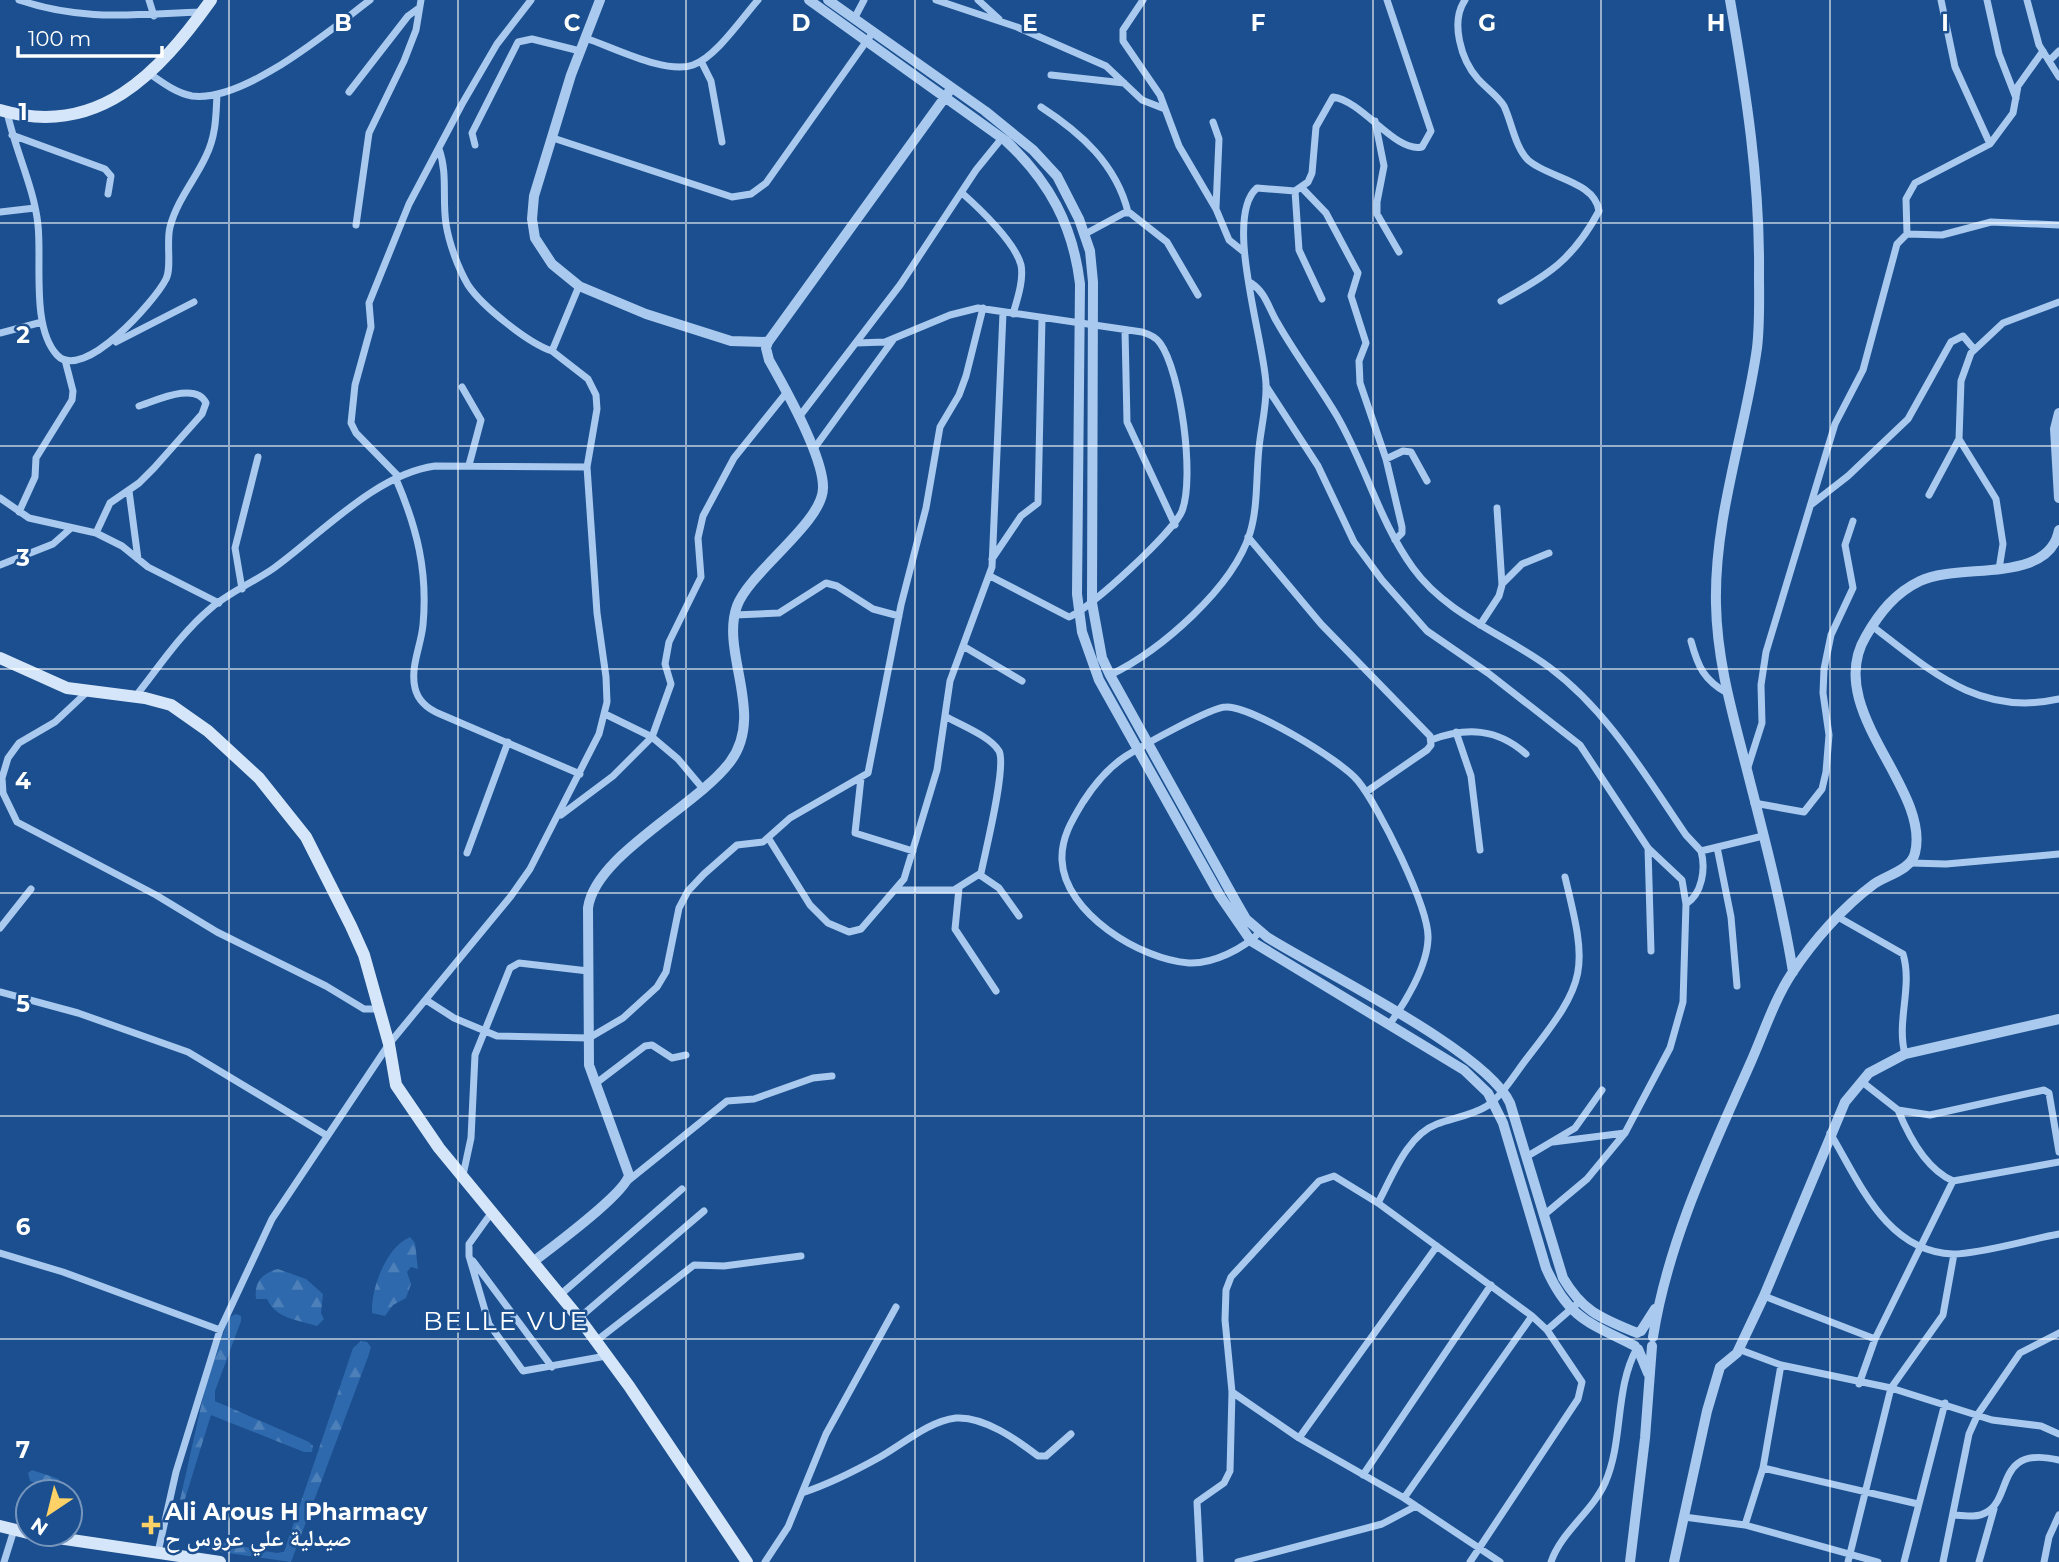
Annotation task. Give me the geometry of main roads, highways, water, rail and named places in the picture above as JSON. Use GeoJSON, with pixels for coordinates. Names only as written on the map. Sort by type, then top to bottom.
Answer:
{"type":"FeatureCollection","features":[{"type":"Feature","properties":{"kind":"main road"},"geometry":{"type":"LineString","coordinates":[[4,111],[39,116],[87,110],[109,103],[135,88],[150,74],[211,0]]}},
{"type":"Feature","properties":{"kind":"main road"},"geometry":{"type":"LineString","coordinates":[[0,658],[67,688],[171,705],[208,731],[259,778],[306,838],[364,955],[389,1044],[396,1085],[439,1149],[463,1175],[596,1341],[642,1404],[747,1562]]}},
{"type":"Feature","properties":{"kind":"main road"},"geometry":{"type":"LineString","coordinates":[[84,1542],[158,1552],[172,1558],[220,1562]]}},
{"type":"Feature","properties":{"kind":"place","name":"Ali Arous H Pharmacy صيدلية علي عروس ح"},"geometry":{"type":"Point","coordinates":[151,1525]}},
{"type":"Feature","properties":{"kind":"district","name":"BELLE VUE"},"geometry":{"type":"Point","coordinates":[506,1321]}}]}
